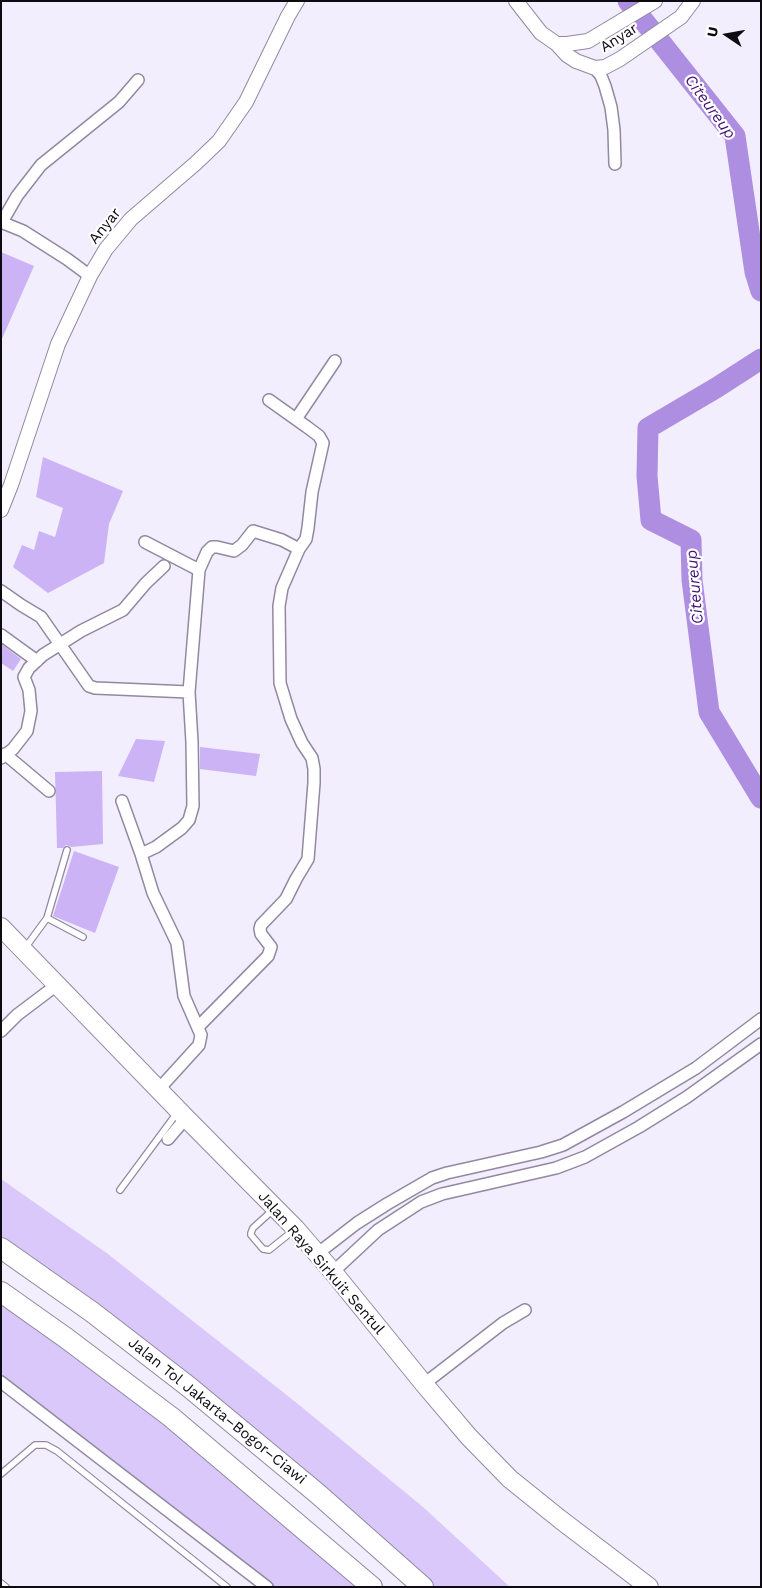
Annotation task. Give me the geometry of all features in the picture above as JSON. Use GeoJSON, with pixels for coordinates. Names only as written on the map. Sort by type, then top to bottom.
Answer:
{"type":"FeatureCollection","features":[{"type":"Feature","properties":{"kind":"highway","name":"Jalan Tol Jakarta–Bogor–Ciawi"},"geometry":{"type":"LineString","coordinates":[[1,1248],[92,1312],[189,1387],[318,1494],[423,1587]]}},
{"type":"Feature","properties":{"kind":"highway"},"geometry":{"type":"LineString","coordinates":[[1,1292],[171,1417],[372,1587]]}},
{"type":"Feature","properties":{"kind":"main road","name":"Jalan Raya Sirkuit Sentul"},"geometry":{"type":"LineString","coordinates":[[1,927],[295,1228],[469,1437],[510,1479],[649,1587]]}},
{"type":"Feature","properties":{"kind":"street","name":"Anyar"},"geometry":{"type":"LineString","coordinates":[[1,510],[58,344],[90,276],[106,249],[131,219],[219,141],[246,102],[297,1]]}},
{"type":"Feature","properties":{"kind":"street","name":"Anyar"},"geometry":{"type":"LineString","coordinates":[[516,1],[541,33],[572,58],[594,68],[605,67],[620,59],[681,17],[694,1]]}},
{"type":"Feature","properties":{"kind":"street","name":"Anyar"},"geometry":{"type":"LineString","coordinates":[[557,44],[588,41],[655,1]]}},
{"type":"Feature","properties":{"kind":"street"},"geometry":{"type":"LineString","coordinates":[[594,68],[601,76],[611,106],[614,125],[615,164]]}},
{"type":"Feature","properties":{"kind":"street"},"geometry":{"type":"LineString","coordinates":[[90,276],[23,231],[2,222],[17,196],[41,165],[119,102],[138,80]]}},
{"type":"Feature","properties":{"kind":"street"},"geometry":{"type":"LineString","coordinates":[[296,419],[335,361]]}},
{"type":"Feature","properties":{"kind":"street"},"geometry":{"type":"LineString","coordinates":[[198,1026],[268,956],[272,947],[260,934],[261,925],[286,899],[308,859],[314,769],[312,758],[302,743],[291,719],[280,683],[280,599],[282,588],[299,549],[306,539],[312,492],[322,443],[319,436],[269,400]]}},
{"type":"Feature","properties":{"kind":"street"},"geometry":{"type":"LineString","coordinates":[[141,854],[170,838],[189,820],[193,806],[192,742],[188,692],[199,570],[207,552],[212,547],[234,551],[253,532],[282,540],[299,549]]}},
{"type":"Feature","properties":{"kind":"street"},"geometry":{"type":"LineString","coordinates":[[145,542],[199,570]]}},
{"type":"Feature","properties":{"kind":"street"},"geometry":{"type":"LineString","coordinates":[[49,791],[3,756],[13,749],[27,731],[31,711],[29,690],[24,677],[26,673],[43,655],[81,631],[123,610],[146,583],[164,566]]}},
{"type":"Feature","properties":{"kind":"street"},"geometry":{"type":"LineString","coordinates":[[1,591],[41,617],[89,686],[95,688],[188,692]]}},
{"type":"Feature","properties":{"kind":"street"},"geometry":{"type":"LineString","coordinates":[[1,635],[37,661]]}},
{"type":"Feature","properties":{"kind":"street"},"geometry":{"type":"LineString","coordinates":[[122,801],[153,893],[177,943],[184,996],[202,1035],[199,1045],[159,1089]]}},
{"type":"Feature","properties":{"kind":"street"},"geometry":{"type":"LineString","coordinates":[[1,1031],[58,984]]}},
{"type":"Feature","properties":{"kind":"street"},"geometry":{"type":"LineString","coordinates":[[317,1254],[357,1223],[432,1178],[563,1145],[623,1112],[696,1068],[761,1019]]}},
{"type":"Feature","properties":{"kind":"street"},"geometry":{"type":"LineString","coordinates":[[333,1272],[378,1230],[421,1202],[442,1194],[556,1168],[585,1157],[639,1127],[687,1097],[761,1044]]}},
{"type":"Feature","properties":{"kind":"street"},"geometry":{"type":"LineString","coordinates":[[168,1139],[182,1114]]}},
{"type":"Feature","properties":{"kind":"street"},"geometry":{"type":"LineString","coordinates":[[387,1204],[398,1217]]}},
{"type":"Feature","properties":{"kind":"street"},"geometry":{"type":"LineString","coordinates":[[424,1384],[503,1322],[525,1310]]}},
{"type":"Feature","properties":{"kind":"street"},"geometry":{"type":"LineString","coordinates":[[1,1382],[267,1587]]}},
{"type":"Feature","properties":{"kind":"lane"},"geometry":{"type":"LineString","coordinates":[[24,949],[47,918],[67,850]]}},
{"type":"Feature","properties":{"kind":"lane"},"geometry":{"type":"LineString","coordinates":[[47,918],[83,937]]}},
{"type":"Feature","properties":{"kind":"lane"},"geometry":{"type":"LineString","coordinates":[[120,1190],[182,1114]]}},
{"type":"Feature","properties":{"kind":"lane"},"geometry":{"type":"LineString","coordinates":[[275,1208],[251,1230],[251,1235],[263,1249],[269,1250],[295,1228]]}},
{"type":"Feature","properties":{"kind":"lane"},"geometry":{"type":"LineString","coordinates":[[1,1474],[34,1446],[46,1445],[57,1451],[227,1587]]}},
{"type":"Feature","properties":{"kind":"lane"},"geometry":{"type":"LineString","coordinates":[[1,1583],[6,1587]]}},
{"type":"Feature","properties":{"kind":"shaded area"},"geometry":{"type":"Polygon","coordinates":[[[1,1179],[108,1254],[298,1404],[423,1507],[510,1587],[423,1587],[1,1248],[1,1179]]]}},
{"type":"Feature","properties":{"kind":"shaded area"},"geometry":{"type":"Polygon","coordinates":[[[1,1292],[371,1587],[267,1587],[1,1387],[1,1292]]]}},
{"type":"Feature","properties":{"kind":"building"},"geometry":{"type":"Polygon","coordinates":[[[1,252],[34,266],[1,341],[1,252]]]}},
{"type":"Feature","properties":{"kind":"building"},"geometry":{"type":"Polygon","coordinates":[[[43,457],[123,491],[109,524],[104,563],[48,593],[13,567],[22,545],[34,550],[39,531],[55,537],[63,508],[36,497],[43,457]]]}},
{"type":"Feature","properties":{"kind":"building"},"geometry":{"type":"Polygon","coordinates":[[[1,644],[21,659],[13,671],[1,663],[1,644]]]}},
{"type":"Feature","properties":{"kind":"building"},"geometry":{"type":"Polygon","coordinates":[[[136,739],[165,741],[154,782],[118,776],[136,739]]]}},
{"type":"Feature","properties":{"kind":"building"},"geometry":{"type":"Polygon","coordinates":[[[200,747],[260,754],[256,776],[200,769],[200,747]]]}},
{"type":"Feature","properties":{"kind":"building"},"geometry":{"type":"Polygon","coordinates":[[[102,771],[103,844],[71,847],[66,845],[63,848],[57,848],[55,772],[102,771]]]}},
{"type":"Feature","properties":{"kind":"building"},"geometry":{"type":"Polygon","coordinates":[[[74,851],[119,867],[95,933],[53,916],[74,851]]]}},
{"type":"Feature","properties":{"kind":"waterway","name":"Citeureup"},"geometry":{"type":"LineString","coordinates":[[628,1],[735,136],[755,272],[761,291]]}},
{"type":"Feature","properties":{"kind":"waterway","name":"Citeureup"},"geometry":{"type":"LineString","coordinates":[[761,359],[648,428],[647,476],[651,520],[691,540],[692,580],[709,712],[761,798]]}}]}
